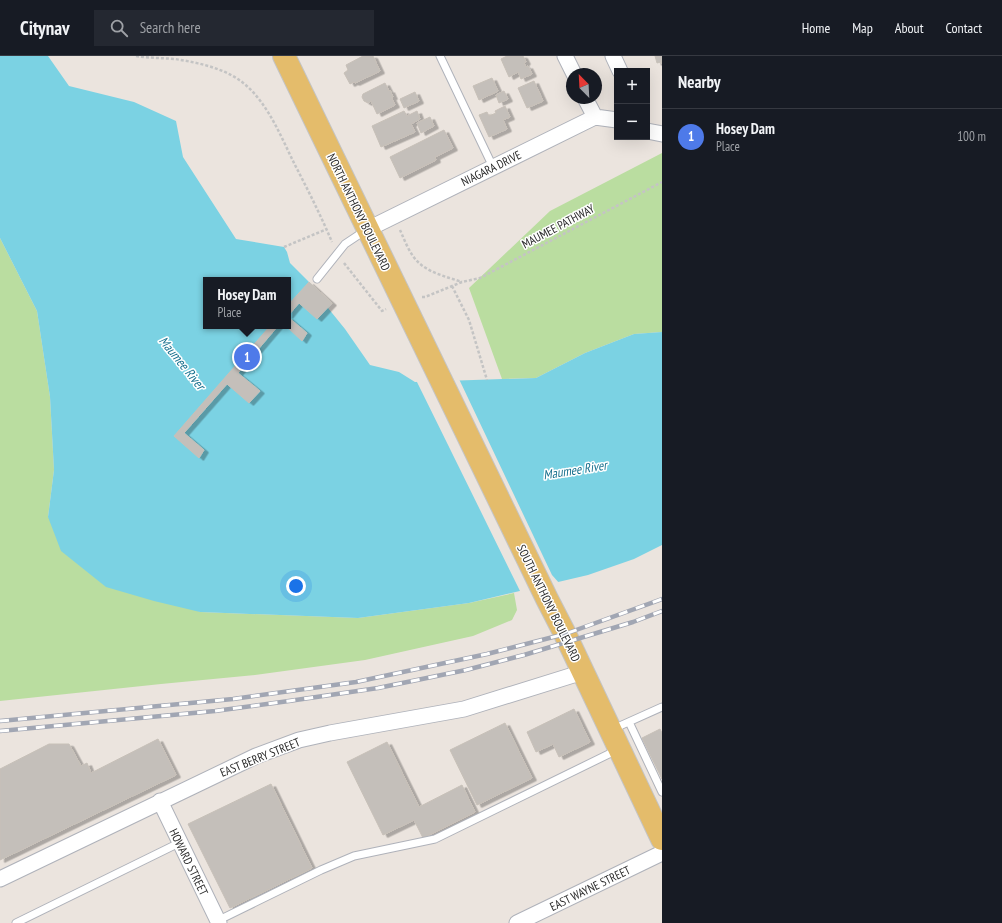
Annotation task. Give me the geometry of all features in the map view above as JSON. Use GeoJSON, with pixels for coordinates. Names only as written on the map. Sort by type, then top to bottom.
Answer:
{"type":"FeatureCollection","features":[{"type":"Feature","properties":{"kind":"main road","name":"NORTH ANTHONY BOULEVARD"},"geometry":{"type":"LineString","coordinates":[[284,56],[434,367]]}},
{"type":"Feature","properties":{"kind":"main road","name":"SOUTH ANTHONY BOULEVARD"},"geometry":{"type":"LineString","coordinates":[[434,367],[583,672],[620,734],[662,840]]}},
{"type":"Feature","properties":{"kind":"street"},"geometry":{"type":"LineString","coordinates":[[565,56],[571,68]]}},
{"type":"Feature","properties":{"kind":"street"},"geometry":{"type":"LineString","coordinates":[[612,56],[618,68]]}},
{"type":"Feature","properties":{"kind":"street"},"geometry":{"type":"LineString","coordinates":[[589,104],[595,117],[614,120]]}},
{"type":"Feature","properties":{"kind":"street","name":"NIAGARA DRIVE"},"geometry":{"type":"LineString","coordinates":[[368,229],[595,117]]}},
{"type":"Feature","properties":{"kind":"street"},"geometry":{"type":"LineString","coordinates":[[650,132],[662,134]]}},
{"type":"Feature","properties":{"kind":"street","name":"EAST BERRY STREET"},"geometry":{"type":"LineString","coordinates":[[0,879],[256,756],[299,740],[464,709],[583,672]]}},
{"type":"Feature","properties":{"kind":"street","name":"HOWARD STREET"},"geometry":{"type":"LineString","coordinates":[[160,801],[217,922]]}},
{"type":"Feature","properties":{"kind":"street","name":"EAST WAYNE STREET"},"geometry":{"type":"LineString","coordinates":[[517,923],[662,853]]}},
{"type":"Feature","properties":{"kind":"lane"},"geometry":{"type":"LineString","coordinates":[[440,56],[493,167]]}},
{"type":"Feature","properties":{"kind":"lane"},"geometry":{"type":"LineString","coordinates":[[317,278],[345,244],[368,229]]}},
{"type":"Feature","properties":{"kind":"lane"},"geometry":{"type":"LineString","coordinates":[[217,922],[320,870],[354,856],[435,840],[620,734],[662,708]]}},
{"type":"Feature","properties":{"kind":"lane"},"geometry":{"type":"LineString","coordinates":[[620,734],[646,753],[656,772],[662,792]]}},
{"type":"Feature","properties":{"kind":"lane"},"geometry":{"type":"LineString","coordinates":[[16,923],[179,843]]}},
{"type":"Feature","properties":{"kind":"path"},"geometry":{"type":"LineString","coordinates":[[136,56],[193,62],[230,74],[243,82],[257,98],[273,122],[334,245]]}},
{"type":"Feature","properties":{"kind":"path","name":"MAUMEE PATHWAY"},"geometry":{"type":"LineString","coordinates":[[420,296],[424,297],[462,282],[480,278],[662,182]]}},
{"type":"Feature","properties":{"kind":"path"},"geometry":{"type":"LineString","coordinates":[[398,226],[413,256],[419,263],[437,274],[462,282]]}},
{"type":"Feature","properties":{"kind":"path"},"geometry":{"type":"LineString","coordinates":[[284,248],[326,229]]}},
{"type":"Feature","properties":{"kind":"path"},"geometry":{"type":"LineString","coordinates":[[341,260],[382,311],[389,308]]}},
{"type":"Feature","properties":{"kind":"path"},"geometry":{"type":"LineString","coordinates":[[452,286],[469,320],[487,380]]}},
{"type":"Feature","properties":{"kind":"green space"},"geometry":{"type":"Polygon","coordinates":[[[662,153],[662,332],[634,334],[585,353],[536,378],[502,379],[469,288],[550,211],[662,153]]]}},
{"type":"Feature","properties":{"kind":"green space"},"geometry":{"type":"Polygon","coordinates":[[[0,238],[37,311],[50,397],[54,470],[48,517],[200,612],[358,618],[469,603],[514,593],[517,610],[512,620],[473,636],[365,660],[255,675],[0,701],[0,238]]]}},
{"type":"Feature","properties":{"kind":"water","name":"Maumee River"},"geometry":{"type":"Polygon","coordinates":[[[0,56],[48,56],[69,86],[134,102],[176,121],[183,157],[236,239],[284,247],[290,263],[331,304],[328,308],[345,329],[370,365],[399,372],[415,382],[536,378],[585,353],[634,334],[662,332],[662,545],[634,559],[588,575],[469,603],[358,618],[200,612],[106,587],[61,551],[48,517],[54,470],[50,397],[37,311],[0,238],[0,56]]]}},
{"type":"Feature","properties":{"kind":"pier"},"geometry":{"type":"Polygon","coordinates":[[[459,379],[552,575],[560,584],[521,593],[416,380],[459,379]]]}},
{"type":"Feature","properties":{"kind":"building"},"geometry":{"type":"Polygon","coordinates":[[[363,56],[373,56],[380,71],[350,84],[344,73],[348,70],[346,65],[363,56]]]}},
{"type":"Feature","properties":{"kind":"building"},"geometry":{"type":"Polygon","coordinates":[[[507,56],[523,56],[526,62],[524,63],[526,67],[528,66],[532,74],[521,79],[518,72],[509,77],[501,59],[507,56]]]}},
{"type":"Feature","properties":{"kind":"building"},"geometry":{"type":"Polygon","coordinates":[[[655,56],[662,56],[662,64],[661,62],[657,63],[655,56]]]}},
{"type":"Feature","properties":{"kind":"building"},"geometry":{"type":"Polygon","coordinates":[[[492,78],[498,91],[479,100],[473,86],[492,78]]]}},
{"type":"Feature","properties":{"kind":"building"},"geometry":{"type":"Polygon","coordinates":[[[534,81],[543,101],[527,108],[518,88],[534,81]]]}},
{"type":"Feature","properties":{"kind":"building"},"geometry":{"type":"Polygon","coordinates":[[[385,83],[389,91],[390,90],[393,97],[391,97],[395,105],[377,114],[371,101],[368,103],[364,101],[362,97],[363,94],[385,83]]]}},
{"type":"Feature","properties":{"kind":"building"},"geometry":{"type":"Polygon","coordinates":[[[504,91],[508,99],[499,103],[496,95],[504,91]]]}},
{"type":"Feature","properties":{"kind":"building"},"geometry":{"type":"Polygon","coordinates":[[[415,92],[419,101],[404,108],[400,99],[415,92]]]}},
{"type":"Feature","properties":{"kind":"building"},"geometry":{"type":"Polygon","coordinates":[[[505,106],[510,117],[503,120],[507,129],[489,137],[479,115],[487,112],[489,116],[505,106]]]}},
{"type":"Feature","properties":{"kind":"building"},"geometry":{"type":"Polygon","coordinates":[[[404,111],[407,116],[417,111],[420,119],[411,124],[415,132],[381,147],[372,126],[404,111]]]}},
{"type":"Feature","properties":{"kind":"building"},"geometry":{"type":"Polygon","coordinates":[[[430,117],[434,126],[421,133],[417,123],[430,117]]]}},
{"type":"Feature","properties":{"kind":"building"},"geometry":{"type":"Polygon","coordinates":[[[444,130],[453,148],[435,157],[436,160],[400,178],[390,157],[444,130]]]}},
{"type":"Feature","properties":{"kind":"building"},"geometry":{"type":"Polygon","coordinates":[[[309,282],[332,303],[317,319],[299,303],[291,312],[291,302],[309,282]]]}},
{"type":"Feature","properties":{"kind":"building"},"geometry":{"type":"Polygon","coordinates":[[[291,320],[307,333],[302,341],[289,329],[291,329],[291,320]]]}},
{"type":"Feature","properties":{"kind":"building"},"geometry":{"type":"Polygon","coordinates":[[[267,329],[275,329],[238,373],[260,391],[249,403],[227,384],[184,433],[204,450],[199,458],[174,436],[267,329]]]}},
{"type":"Feature","properties":{"kind":"building"},"geometry":{"type":"Polygon","coordinates":[[[574,709],[590,742],[559,757],[553,744],[536,752],[527,732],[574,709]]]}},
{"type":"Feature","properties":{"kind":"building"},"geometry":{"type":"Polygon","coordinates":[[[505,723],[532,778],[477,805],[450,750],[505,723]]]}},
{"type":"Feature","properties":{"kind":"building"},"geometry":{"type":"Polygon","coordinates":[[[660,729],[662,733],[662,779],[642,738],[660,729]]]}},
{"type":"Feature","properties":{"kind":"building"},"geometry":{"type":"Polygon","coordinates":[[[158,739],[176,775],[0,860],[0,769],[49,744],[69,744],[81,766],[87,763],[91,773],[158,739]]]}},
{"type":"Feature","properties":{"kind":"building"},"geometry":{"type":"Polygon","coordinates":[[[387,742],[419,807],[462,785],[475,812],[423,838],[414,820],[383,835],[347,762],[387,742]]]}},
{"type":"Feature","properties":{"kind":"building"},"geometry":{"type":"Polygon","coordinates":[[[271,784],[312,868],[230,908],[188,824],[271,784]]]}},
{"type":"Feature","properties":{"kind":"railway"},"geometry":{"type":"LineString","coordinates":[[0,721],[233,699],[356,682],[487,654],[565,634],[662,599]]}},
{"type":"Feature","properties":{"kind":"railway"},"geometry":{"type":"LineString","coordinates":[[0,731],[215,711],[378,688],[466,670],[524,655],[633,622],[662,611]]}},
{"type":"Feature","properties":{"kind":"place","name":"Hosey Dam"},"geometry":{"type":"Point","coordinates":[247,357]}}]}
